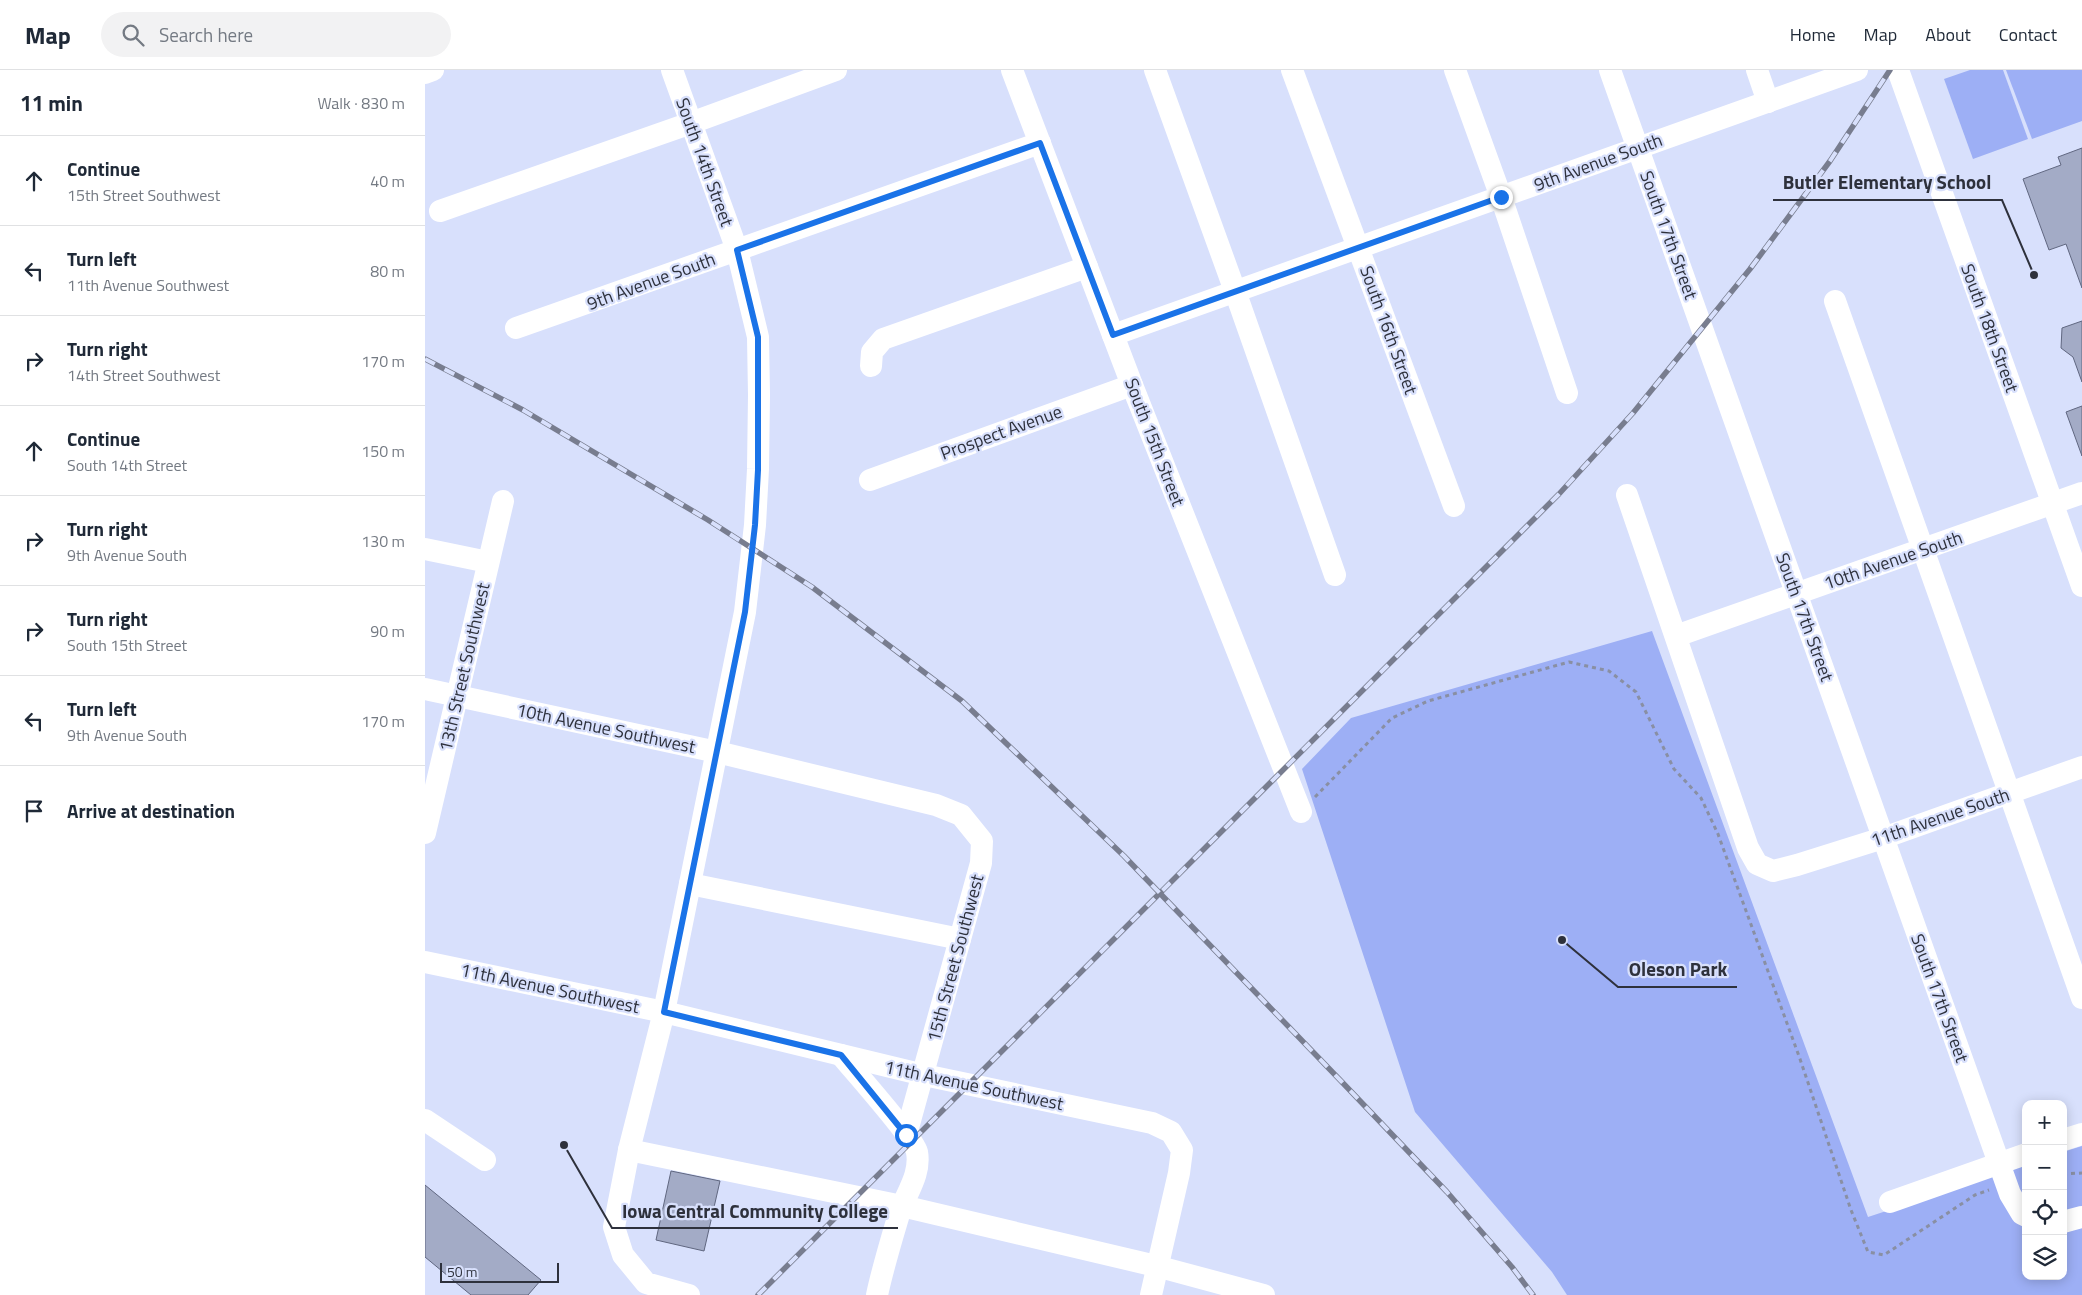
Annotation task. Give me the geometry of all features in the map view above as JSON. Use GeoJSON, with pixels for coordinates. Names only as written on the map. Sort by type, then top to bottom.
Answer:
{"type":"FeatureCollection","features":[{"type":"Feature","properties":{"kind":"street"},"geometry":{"type":"LineString","coordinates":[[425,73],[433,70]]}},
{"type":"Feature","properties":{"kind":"street","name":"South 14th Street"},"geometry":{"type":"LineString","coordinates":[[672,70],[737,250],[758,337],[759,366],[758,470],[755,525],[745,612],[664,1012],[629,1150],[614,1227],[623,1255],[646,1283],[689,1295]]}},
{"type":"Feature","properties":{"kind":"street"},"geometry":{"type":"LineString","coordinates":[[440,211],[836,70]]}},
{"type":"Feature","properties":{"kind":"street","name":"South 15th Street"},"geometry":{"type":"LineString","coordinates":[[1012,70],[1132,385],[1301,812]]}},
{"type":"Feature","properties":{"kind":"street"},"geometry":{"type":"LineString","coordinates":[[1155,70],[1335,575]]}},
{"type":"Feature","properties":{"kind":"street","name":"South 16th Street"},"geometry":{"type":"LineString","coordinates":[[1292,70],[1454,506]]}},
{"type":"Feature","properties":{"kind":"street"},"geometry":{"type":"LineString","coordinates":[[1455,70],[1501,197],[1567,393]]}},
{"type":"Feature","properties":{"kind":"street","name":"South 17th Street"},"geometry":{"type":"LineString","coordinates":[[1610,70],[2010,1194],[2022,1210]]}},
{"type":"Feature","properties":{"kind":"street"},"geometry":{"type":"LineString","coordinates":[[1757,70],[1768,102]]}},
{"type":"Feature","properties":{"kind":"street","name":"9th Avenue South"},"geometry":{"type":"LineString","coordinates":[[1113,335],[1857,70]]}},
{"type":"Feature","properties":{"kind":"street","name":"South 18th Street"},"geometry":{"type":"LineString","coordinates":[[1898,70],[2082,586]]}},
{"type":"Feature","properties":{"kind":"street","name":"9th Avenue South"},"geometry":{"type":"LineString","coordinates":[[517,328],[1040,143]]}},
{"type":"Feature","properties":{"kind":"street"},"geometry":{"type":"LineString","coordinates":[[871,366],[872,352],[883,339],[1087,267]]}},
{"type":"Feature","properties":{"kind":"street"},"geometry":{"type":"LineString","coordinates":[[1835,301],[2082,998]]}},
{"type":"Feature","properties":{"kind":"street","name":"Prospect Avenue"},"geometry":{"type":"LineString","coordinates":[[870,480],[1132,385]]}},
{"type":"Feature","properties":{"kind":"street","name":"10th Avenue South"},"geometry":{"type":"LineString","coordinates":[[1676,636],[2082,493]]}},
{"type":"Feature","properties":{"kind":"street","name":"11th Avenue South"},"geometry":{"type":"LineString","coordinates":[[1627,495],[1748,848],[1757,864],[1773,871],[1797,866],[1883,838],[2082,767]]}},
{"type":"Feature","properties":{"kind":"street","name":"13th Street Southwest"},"geometry":{"type":"LineString","coordinates":[[425,828],[503,501]]}},
{"type":"Feature","properties":{"kind":"street"},"geometry":{"type":"LineString","coordinates":[[425,549],[488,562]]}},
{"type":"Feature","properties":{"kind":"street","name":"10th Avenue Southwest"},"geometry":{"type":"LineString","coordinates":[[425,689],[717,752],[936,805],[961,815]]}},
{"type":"Feature","properties":{"kind":"street","name":"15th Street Southwest"},"geometry":{"type":"LineString","coordinates":[[906,1135],[981,863],[983,841],[961,815]]}},
{"type":"Feature","properties":{"kind":"street"},"geometry":{"type":"LineString","coordinates":[[690,884],[960,939]]}},
{"type":"Feature","properties":{"kind":"street","name":"11th Avenue Southwest"},"geometry":{"type":"LineString","coordinates":[[425,962],[664,1012],[924,1075],[1152,1123],[1171,1132],[1182,1150],[1179,1173],[1156,1266]]}},
{"type":"Feature","properties":{"kind":"street"},"geometry":{"type":"LineString","coordinates":[[841,1055],[917,1151],[915,1178],[902,1206],[887,1252],[877,1295]]}},
{"type":"Feature","properties":{"kind":"street"},"geometry":{"type":"LineString","coordinates":[[425,1120],[485,1160]]}},
{"type":"Feature","properties":{"kind":"street"},"geometry":{"type":"LineString","coordinates":[[2067,1139],[2082,1134]]}},
{"type":"Feature","properties":{"kind":"street"},"geometry":{"type":"LineString","coordinates":[[629,1150],[902,1206],[1156,1266],[1264,1295]]}},
{"type":"Feature","properties":{"kind":"street"},"geometry":{"type":"LineString","coordinates":[[1890,1202],[2003,1173],[2022,1157]]}},
{"type":"Feature","properties":{"kind":"street"},"geometry":{"type":"LineString","coordinates":[[2067,1221],[2082,1217]]}},
{"type":"Feature","properties":{"kind":"street"},"geometry":{"type":"LineString","coordinates":[[1151,1295],[1156,1266]]}},
{"type":"Feature","properties":{"kind":"path"},"geometry":{"type":"LineString","coordinates":[[1301,812],[1391,718],[1428,701],[1569,662],[1609,671],[1636,692],[1674,769],[1701,798],[1718,834],[1800,1059],[1867,1252],[1884,1255],[1975,1195],[2003,1173]]}},
{"type":"Feature","properties":{"kind":"path"},"geometry":{"type":"LineString","coordinates":[[2067,1174],[2082,1173]]}},
{"type":"Feature","properties":{"kind":"shaded area"},"geometry":{"type":"Polygon","coordinates":[[[1970,70],[2003,70],[2028,139],[1973,159],[1944,79],[1970,70]]]}},
{"type":"Feature","properties":{"kind":"shaded area"},"geometry":{"type":"Polygon","coordinates":[[[2006,70],[2082,70],[2082,121],[2032,139],[2006,70]]]}},
{"type":"Feature","properties":{"kind":"shaded area"},"geometry":{"type":"Polygon","coordinates":[[[1652,631],[1868,1217],[2022,1166],[2022,1280],[2067,1280],[2067,1151],[2082,1146],[2082,1295],[1567,1295],[1552,1272],[1415,1112],[1302,769],[1351,718],[1652,631]]]}},
{"type":"Feature","properties":{"kind":"building"},"geometry":{"type":"Polygon","coordinates":[[[2082,148],[2082,288],[2066,244],[2049,250],[2023,179],[2061,165],[2058,157],[2082,148]]]}},
{"type":"Feature","properties":{"kind":"building"},"geometry":{"type":"Polygon","coordinates":[[[2082,321],[2082,382],[2073,357],[2061,348],[2062,328],[2082,321]]]}},
{"type":"Feature","properties":{"kind":"building"},"geometry":{"type":"Polygon","coordinates":[[[2082,406],[2082,456],[2066,412],[2082,406]]]}},
{"type":"Feature","properties":{"kind":"building"},"geometry":{"type":"Polygon","coordinates":[[[671,1171],[720,1181],[704,1251],[656,1240],[671,1171]]]}},
{"type":"Feature","properties":{"kind":"building"},"geometry":{"type":"Polygon","coordinates":[[[425,1185],[541,1280],[528,1295],[471,1295],[425,1257],[425,1185]]]}},
{"type":"Feature","properties":{"kind":"railway"},"geometry":{"type":"LineString","coordinates":[[758,1295],[1559,494],[1633,413],[1750,269],[1830,161],[1890,70]]}},
{"type":"Feature","properties":{"kind":"railway"},"geometry":{"type":"LineString","coordinates":[[425,359],[523,410],[708,520],[812,587],[962,701],[1124,856],[1341,1081],[1447,1192],[1512,1267],[1533,1295]]}},
{"type":"Feature","properties":{"kind":"place","name":"Butler Elementary School"},"geometry":{"type":"Point","coordinates":[2034,275]}},
{"type":"Feature","properties":{"kind":"place","name":"Oleson Park"},"geometry":{"type":"Point","coordinates":[1562,940]}},
{"type":"Feature","properties":{"kind":"place","name":"Iowa Central Community College"},"geometry":{"type":"Point","coordinates":[564,1145]}},
{"type":"Feature","properties":{"kind":"route"},"geometry":{"type":"LineString","coordinates":[[906,1135],[841,1055],[664,1012],[745,612],[755,525],[758,470],[758,337],[737,250],[1040,143],[1113,335],[1501,197]]}}]}
